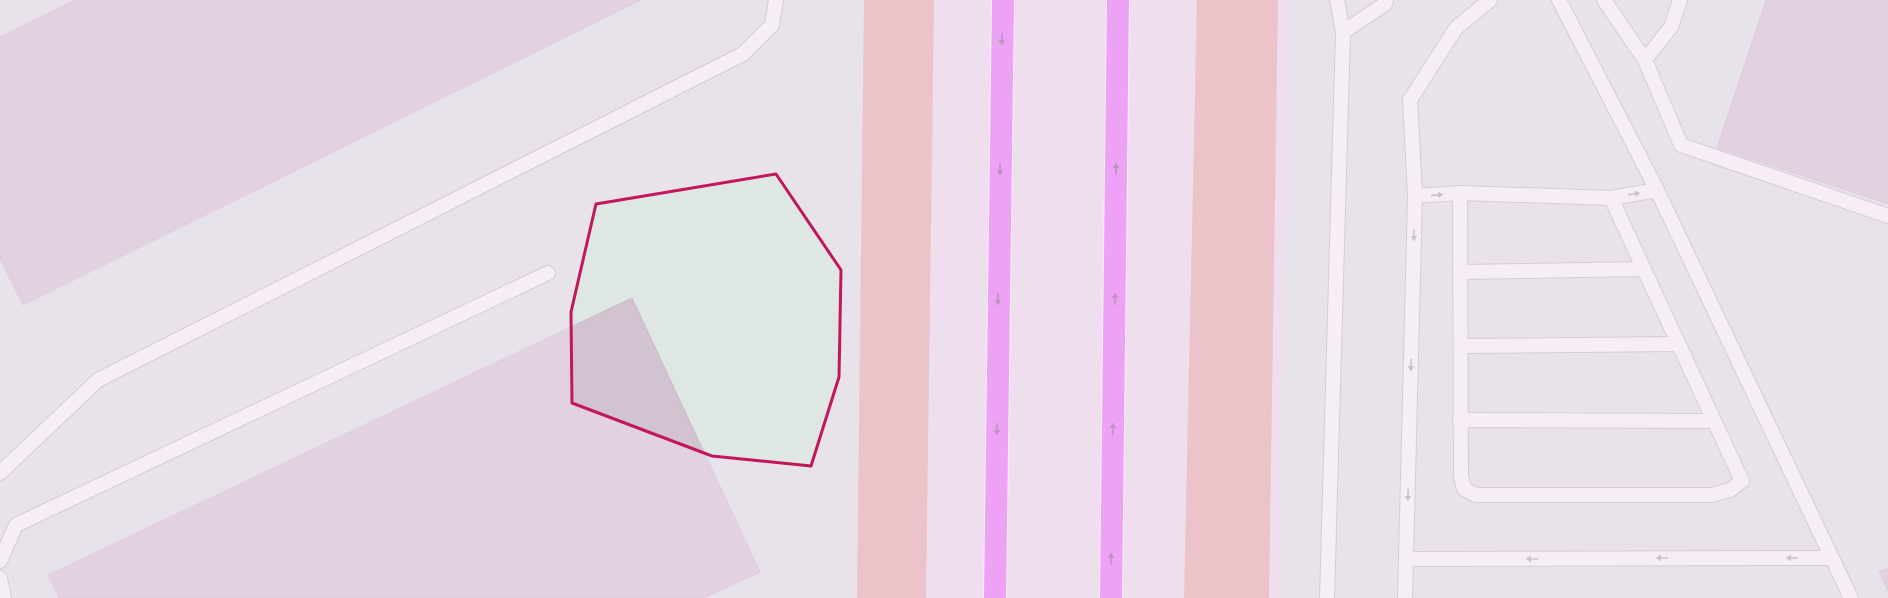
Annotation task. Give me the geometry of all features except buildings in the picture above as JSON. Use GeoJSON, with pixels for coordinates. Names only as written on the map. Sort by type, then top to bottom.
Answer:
{"type":"FeatureCollection","features":[{"type":"Feature","properties":{"kind":"highway"},"geometry":{"type":"LineString","coordinates":[[995,598],[1003,0]]}},
{"type":"Feature","properties":{"kind":"highway"},"geometry":{"type":"LineString","coordinates":[[1111,598],[1118,0]]}},
{"type":"Feature","properties":{"kind":"lane"},"geometry":{"type":"LineString","coordinates":[[0,474],[98,380],[743,54],[772,25],[776,0]]}},
{"type":"Feature","properties":{"kind":"lane"},"geometry":{"type":"LineString","coordinates":[[1327,598],[1343,32],[1337,0]]}},
{"type":"Feature","properties":{"kind":"lane"},"geometry":{"type":"LineString","coordinates":[[1343,32],[1385,4],[1386,0]]}},
{"type":"Feature","properties":{"kind":"lane"},"geometry":{"type":"LineString","coordinates":[[1405,598],[1415,196],[1410,100],[1456,28],[1490,0]]}},
{"type":"Feature","properties":{"kind":"lane"},"geometry":{"type":"LineString","coordinates":[[1559,0],[1657,190],[1851,598]]}},
{"type":"Feature","properties":{"kind":"lane"},"geometry":{"type":"LineString","coordinates":[[1604,0],[1645,60],[1681,145],[1888,216]]}},
{"type":"Feature","properties":{"kind":"lane"},"geometry":{"type":"LineString","coordinates":[[1645,60],[1671,27],[1680,0]]}},
{"type":"Feature","properties":{"kind":"lane"},"geometry":{"type":"LineString","coordinates":[[1415,196],[1460,193],[1611,198],[1657,190]]}},
{"type":"Feature","properties":{"kind":"lane"},"geometry":{"type":"LineString","coordinates":[[1460,193],[1460,420],[1461,476],[1464,489],[1476,495],[1597,496],[1712,495],[1730,490],[1742,481],[1611,198]]}},
{"type":"Feature","properties":{"kind":"lane"},"geometry":{"type":"LineString","coordinates":[[1460,272],[1644,269]]}},
{"type":"Feature","properties":{"kind":"lane"},"geometry":{"type":"LineString","coordinates":[[0,561],[16,525],[548,274]]}},
{"type":"Feature","properties":{"kind":"lane"},"geometry":{"type":"LineString","coordinates":[[1461,346],[1678,344]]}},
{"type":"Feature","properties":{"kind":"lane"},"geometry":{"type":"LineString","coordinates":[[1460,420],[1714,420]]}},
{"type":"Feature","properties":{"kind":"lane"},"geometry":{"type":"LineString","coordinates":[[1406,559],[1831,558]]}},
{"type":"Feature","properties":{"kind":"lane"},"geometry":{"type":"LineString","coordinates":[[0,578],[4,598]]}},
{"type":"Feature","properties":{"kind":"highlighted area"},"geometry":{"type":"Polygon","coordinates":[[[776,174],[841,270],[839,377],[811,466],[712,456],[572,403],[571,312],[596,204],[776,174]]]}},
{"type":"Feature","properties":{"kind":"shaded area"},"geometry":{"type":"Polygon","coordinates":[[[0,0],[864,0],[857,598],[0,598],[0,0]]]}},
{"type":"Feature","properties":{"kind":"shaded area"},"geometry":{"type":"Polygon","coordinates":[[[864,0],[934,0],[926,598],[857,598],[864,0]]]}},
{"type":"Feature","properties":{"kind":"shaded area"},"geometry":{"type":"Polygon","coordinates":[[[1197,0],[1278,0],[1269,598],[1184,598],[1197,0]]]}},
{"type":"Feature","properties":{"kind":"shaded area"},"geometry":{"type":"Polygon","coordinates":[[[1288,0],[1888,0],[1888,598],[1280,598],[1288,0]]]}}]}
